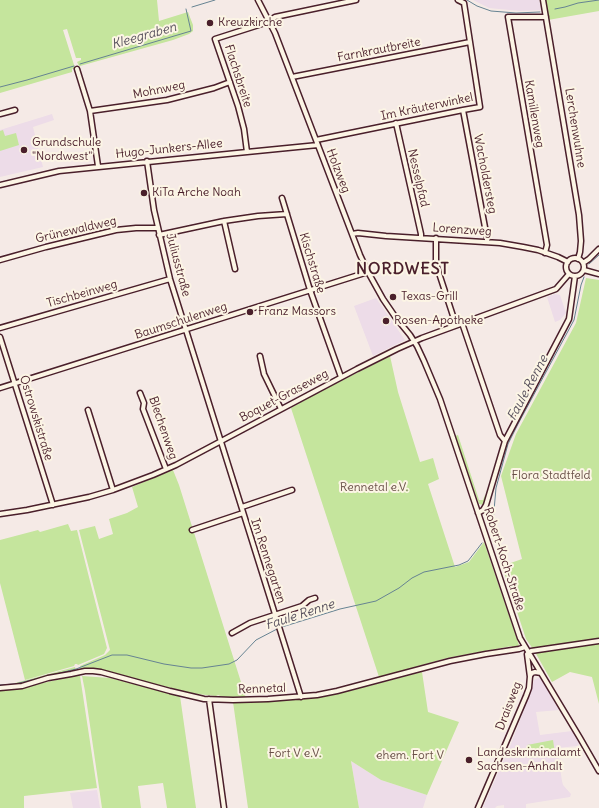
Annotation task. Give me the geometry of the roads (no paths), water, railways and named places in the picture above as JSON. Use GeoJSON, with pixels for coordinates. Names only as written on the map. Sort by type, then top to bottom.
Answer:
{"type":"FeatureCollection","features":[{"type":"Feature","properties":{"kind":"street","name":"Holzweg"},"geometry":{"type":"LineString","coordinates":[[258,0],[269,21],[292,77],[368,272],[389,309],[414,341]]}},
{"type":"Feature","properties":{"kind":"street"},"geometry":{"type":"LineString","coordinates":[[269,21],[275,17],[356,0]]}},
{"type":"Feature","properties":{"kind":"street","name":"Im Kräuterwinkel"},"geometry":{"type":"LineString","coordinates":[[316,140],[480,107],[464,3],[458,0]]}},
{"type":"Feature","properties":{"kind":"street","name":"Lerchenwuhne"},"geometry":{"type":"LineString","coordinates":[[543,0],[579,215],[581,241],[578,259]]}},
{"type":"Feature","properties":{"kind":"street","name":"Kamillenweg"},"geometry":{"type":"LineString","coordinates":[[545,253],[547,245],[508,17],[546,17]]}},
{"type":"Feature","properties":{"kind":"street","name":"Flachsbreite"},"geometry":{"type":"LineString","coordinates":[[247,152],[244,129],[215,39],[269,21]]}},
{"type":"Feature","properties":{"kind":"street","name":"Farnkrautbreite"},"geometry":{"type":"LineString","coordinates":[[292,77],[470,42]]}},
{"type":"Feature","properties":{"kind":"street"},"geometry":{"type":"LineString","coordinates":[[77,69],[90,111],[98,166]]}},
{"type":"Feature","properties":{"kind":"street","name":"Mohnweg"},"geometry":{"type":"LineString","coordinates":[[90,111],[167,100],[193,94],[230,82]]}},
{"type":"Feature","properties":{"kind":"street"},"geometry":{"type":"LineString","coordinates":[[0,114],[15,110]]}},
{"type":"Feature","properties":{"kind":"street","name":"Wacholdersteg"},"geometry":{"type":"LineString","coordinates":[[463,110],[487,242]]}},
{"type":"Feature","properties":{"kind":"street","name":"Nesselpfad"},"geometry":{"type":"LineString","coordinates":[[396,123],[421,238]]}},
{"type":"Feature","properties":{"kind":"street","name":"Hugo-Junkers-Allee"},"geometry":{"type":"LineString","coordinates":[[0,184],[59,170],[318,146]]}},
{"type":"Feature","properties":{"kind":"street","name":"Juliusstraße"},"geometry":{"type":"LineString","coordinates":[[147,162],[154,210],[170,279],[221,441]]}},
{"type":"Feature","properties":{"kind":"street","name":"Kischstraße"},"geometry":{"type":"LineString","coordinates":[[282,198],[310,290],[341,377]]}},
{"type":"Feature","properties":{"kind":"street"},"geometry":{"type":"LineString","coordinates":[[160,235],[258,216],[287,214]]}},
{"type":"Feature","properties":{"kind":"street"},"geometry":{"type":"LineString","coordinates":[[224,222],[235,269]]}},
{"type":"Feature","properties":{"kind":"street","name":"Grünewaldweg"},"geometry":{"type":"LineString","coordinates":[[0,260],[116,230],[158,228]]}},
{"type":"Feature","properties":{"kind":"street","name":"Lorenzweg"},"geometry":{"type":"LineString","coordinates":[[352,234],[358,233],[487,242],[524,247],[558,257],[568,262]]}},
{"type":"Feature","properties":{"kind":"street"},"geometry":{"type":"LineString","coordinates":[[436,238],[436,264],[456,325]]}},
{"type":"Feature","properties":{"kind":"street"},"geometry":{"type":"LineString","coordinates":[[583,263],[599,249]]}},
{"type":"Feature","properties":{"kind":"street"},"geometry":{"type":"LineString","coordinates":[[572,259],[578,259],[583,263],[584,270],[580,275],[575,276],[569,274],[566,268],[568,262],[572,259]]}},
{"type":"Feature","properties":{"kind":"street"},"geometry":{"type":"LineString","coordinates":[[584,270],[599,274]]}},
{"type":"Feature","properties":{"kind":"street","name":"Baumschulenweg"},"geometry":{"type":"LineString","coordinates":[[0,388],[368,272]]}},
{"type":"Feature","properties":{"kind":"street","name":"Boquet-Graseweg"},"geometry":{"type":"LineString","coordinates":[[0,514],[52,505],[113,490],[133,483],[166,469],[372,361],[414,341],[552,291],[557,288],[569,274]]}},
{"type":"Feature","properties":{"kind":"street"},"geometry":{"type":"LineString","coordinates":[[478,514],[486,505],[505,441],[569,319],[575,276]]}},
{"type":"Feature","properties":{"kind":"street","name":"Tischbeinweg"},"geometry":{"type":"LineString","coordinates":[[0,328],[170,279]]}},
{"type":"Feature","properties":{"kind":"street"},"geometry":{"type":"LineString","coordinates":[[462,323],[500,436],[505,441]]}},
{"type":"Feature","properties":{"kind":"street","name":"Ostrowskistraße"},"geometry":{"type":"LineString","coordinates":[[0,337],[52,505]]}},
{"type":"Feature","properties":{"kind":"street","name":"Robert-Koch-Straße"},"geometry":{"type":"LineString","coordinates":[[414,341],[440,398],[516,629],[525,647],[542,673],[599,771]]}},
{"type":"Feature","properties":{"kind":"street"},"geometry":{"type":"LineString","coordinates":[[260,356],[264,374],[281,409]]}},
{"type":"Feature","properties":{"kind":"street","name":"Blechenweg"},"geometry":{"type":"LineString","coordinates":[[140,393],[144,403],[143,409],[166,469]]}},
{"type":"Feature","properties":{"kind":"street"},"geometry":{"type":"LineString","coordinates":[[88,410],[113,490]]}},
{"type":"Feature","properties":{"kind":"street","name":"Im Rennegarten"},"geometry":{"type":"LineString","coordinates":[[221,441],[301,697]]}},
{"type":"Feature","properties":{"kind":"street","name":"Im Rennegarten"},"geometry":{"type":"LineString","coordinates":[[242,507],[292,490]]}},
{"type":"Feature","properties":{"kind":"street","name":"Im Rennegarten"},"geometry":{"type":"LineString","coordinates":[[192,530],[243,513]]}},
{"type":"Feature","properties":{"kind":"street","name":"Im Rennegarten"},"geometry":{"type":"LineString","coordinates":[[232,633],[250,623],[302,606],[309,600],[315,598]]}},
{"type":"Feature","properties":{"kind":"street"},"geometry":{"type":"LineString","coordinates":[[528,652],[599,641]]}},
{"type":"Feature","properties":{"kind":"street","name":"Rennetal"},"geometry":{"type":"LineString","coordinates":[[0,688],[22,686],[48,678],[78,672],[93,671],[170,691],[209,699],[263,700],[301,697],[338,691],[450,661],[525,647]]}},
{"type":"Feature","properties":{"kind":"street","name":"Draisweg"},"geometry":{"type":"LineString","coordinates":[[478,808],[529,688],[530,678],[526,654],[528,652]]}},
{"type":"Feature","properties":{"kind":"street","name":"Draisweg"},"geometry":{"type":"LineString","coordinates":[[530,678],[534,672],[542,673]]}},
{"type":"Feature","properties":{"kind":"street"},"geometry":{"type":"LineString","coordinates":[[209,699],[224,808]]}},
{"type":"Feature","properties":{"kind":"waterway","name":"Kleegraben"},"geometry":{"type":"LineString","coordinates":[[192,7],[215,0]]}},
{"type":"Feature","properties":{"kind":"waterway"},"geometry":{"type":"LineString","coordinates":[[467,0],[477,6],[491,11],[516,13],[540,12]]}},
{"type":"Feature","properties":{"kind":"waterway"},"geometry":{"type":"LineString","coordinates":[[555,9],[578,3],[599,0]]}},
{"type":"Feature","properties":{"kind":"waterway","name":"Kleegraben"},"geometry":{"type":"LineString","coordinates":[[80,64],[191,31],[186,9]]}},
{"type":"Feature","properties":{"kind":"waterway","name":"Kleegraben"},"geometry":{"type":"LineString","coordinates":[[0,87],[74,66]]}},
{"type":"Feature","properties":{"kind":"waterway","name":"Faule Renne"},"geometry":{"type":"LineString","coordinates":[[589,264],[599,255]]}},
{"type":"Feature","properties":{"kind":"waterway","name":"Faule Renne"},"geometry":{"type":"LineString","coordinates":[[492,533],[496,488],[508,444],[574,320],[584,277]]}},
{"type":"Feature","properties":{"kind":"waterway","name":"Faule Renne"},"geometry":{"type":"LineString","coordinates":[[282,627],[340,609],[376,601],[424,572],[459,565],[468,561],[482,543]]}},
{"type":"Feature","properties":{"kind":"waterway","name":"Faule Renne"},"geometry":{"type":"LineString","coordinates":[[0,685],[15,684],[76,669],[112,655],[127,655],[164,664],[191,668],[229,664],[237,660],[256,640],[279,628]]}},
{"type":"Feature","properties":{"kind":"place","name":"Kreuzkirche"},"geometry":{"type":"Point","coordinates":[210,23]}},
{"type":"Feature","properties":{"kind":"place","name":"Grundschule \"Nordwest\""},"geometry":{"type":"Point","coordinates":[24,150]}},
{"type":"Feature","properties":{"kind":"place","name":"KiTa Arche Noah"},"geometry":{"type":"Point","coordinates":[144,193]}},
{"type":"Feature","properties":{"kind":"place","name":"Texas-Grill"},"geometry":{"type":"Point","coordinates":[393,297]}},
{"type":"Feature","properties":{"kind":"place","name":"Franz Massors"},"geometry":{"type":"Point","coordinates":[250,312]}},
{"type":"Feature","properties":{"kind":"place","name":"Rosen-Apotheke"},"geometry":{"type":"Point","coordinates":[386,321]}},
{"type":"Feature","properties":{"kind":"place","name":"Landeskriminalamt Sachsen-Anhalt"},"geometry":{"type":"Point","coordinates":[469,760]}},
{"type":"Feature","properties":{"kind":"district","name":"NORDWEST"},"geometry":{"type":"Point","coordinates":[403,269]}},
{"type":"Feature","properties":{"kind":"park label","name":"Flora Stadtfeld"},"geometry":{"type":"Point","coordinates":[551,476]}},
{"type":"Feature","properties":{"kind":"park label","name":"Rennetal e.V."},"geometry":{"type":"Point","coordinates":[374,488]}},
{"type":"Feature","properties":{"kind":"park label","name":"Fort V e.V."},"geometry":{"type":"Point","coordinates":[295,754]}},
{"type":"Feature","properties":{"kind":"park label","name":"ehem. Fort V"},"geometry":{"type":"Point","coordinates":[410,756]}}]}
